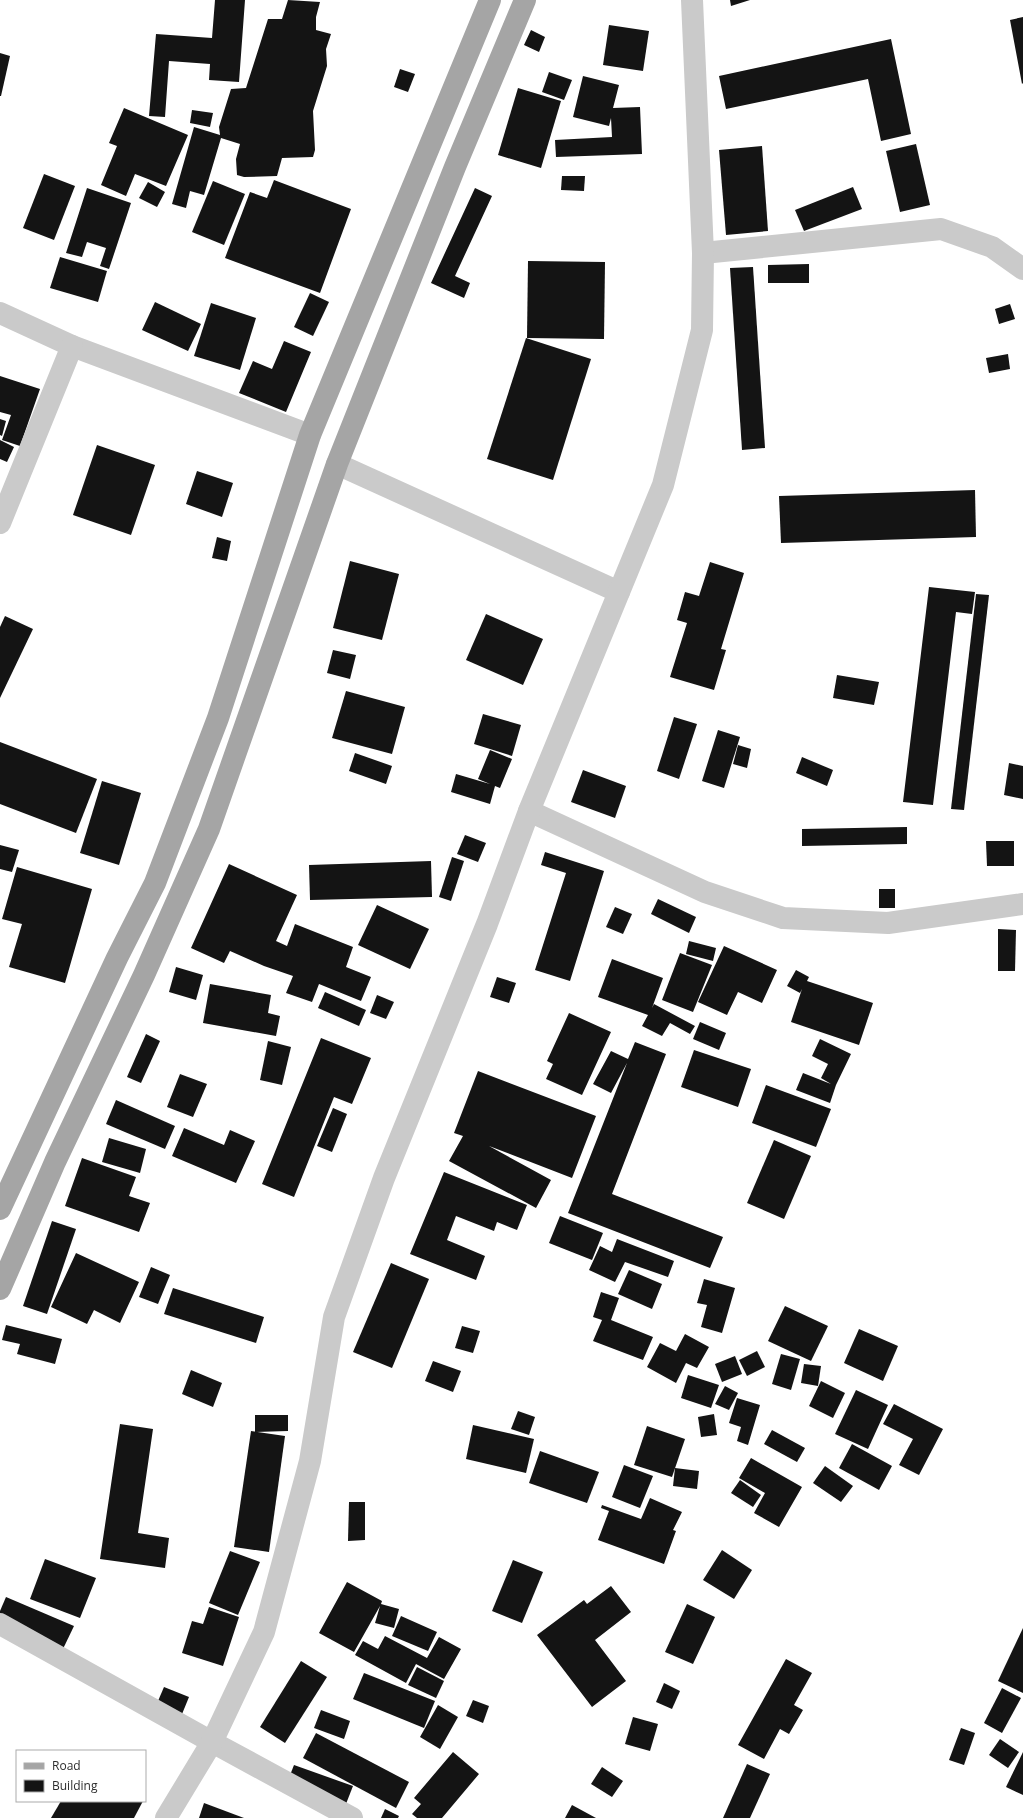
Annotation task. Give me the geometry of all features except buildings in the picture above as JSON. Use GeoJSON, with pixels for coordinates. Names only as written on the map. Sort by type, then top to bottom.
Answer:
{"type":"FeatureCollection","features":[{"type":"Feature","properties":{"kind":"main road"},"geometry":{"type":"LineString","coordinates":[[0,1209],[104,987],[155,883],[218,718],[310,435],[490,0]]}},
{"type":"Feature","properties":{"kind":"main road"},"geometry":{"type":"LineString","coordinates":[[0,1289],[55,1162],[179,899],[209,829],[337,464],[452,174],[525,0]]}},
{"type":"Feature","properties":{"kind":"main road"},"geometry":{"type":"LineString","coordinates":[[104,987],[131,1002]]}},
{"type":"Feature","properties":{"kind":"street"},"geometry":{"type":"LineString","coordinates":[[166,1818],[212,1742],[264,1632],[310,1461],[334,1317],[384,1178],[487,924],[528,811],[663,485],[702,330],[703,253],[692,0]]}},
{"type":"Feature","properties":{"kind":"street"},"geometry":{"type":"LineString","coordinates":[[703,253],[941,229],[992,247],[1023,269]]}},
{"type":"Feature","properties":{"kind":"street"},"geometry":{"type":"LineString","coordinates":[[0,313],[72,346],[310,435]]}},
{"type":"Feature","properties":{"kind":"street"},"geometry":{"type":"LineString","coordinates":[[0,523],[72,346]]}},
{"type":"Feature","properties":{"kind":"street"},"geometry":{"type":"LineString","coordinates":[[337,464],[619,592]]}},
{"type":"Feature","properties":{"kind":"street"},"geometry":{"type":"LineString","coordinates":[[528,811],[705,892],[783,918],[888,923],[1023,904]]}},
{"type":"Feature","properties":{"kind":"street"},"geometry":{"type":"LineString","coordinates":[[0,1624],[352,1818]]}}]}
